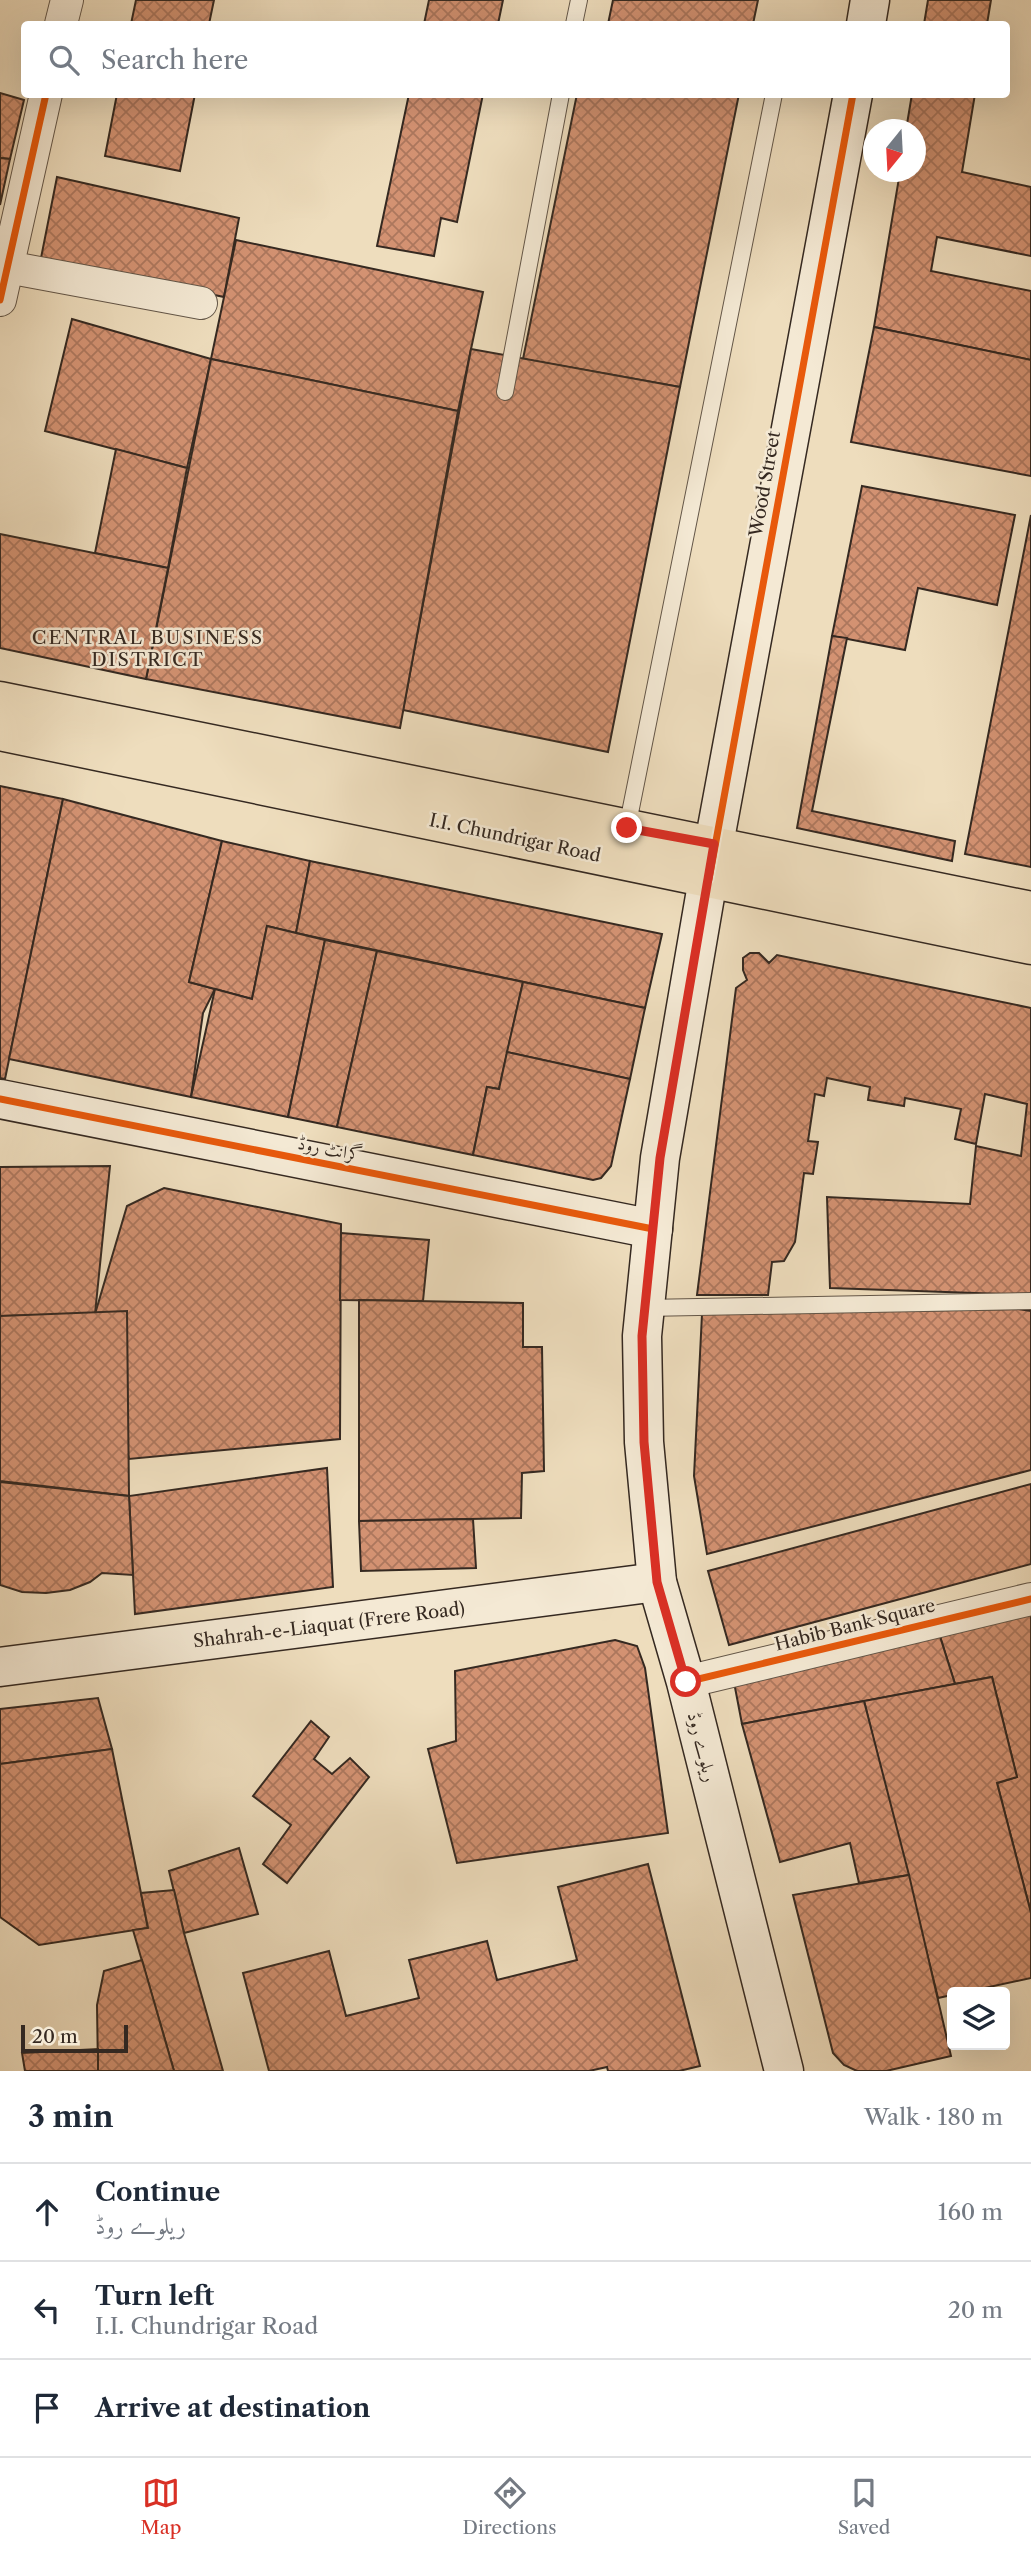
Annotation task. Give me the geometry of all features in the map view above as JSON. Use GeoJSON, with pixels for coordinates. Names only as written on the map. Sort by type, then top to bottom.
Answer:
{"type":"FeatureCollection","features":[{"type":"Feature","properties":{"kind":"main road"},"geometry":{"type":"LineString","coordinates":[[866,21],[870,0]]}},
{"type":"Feature","properties":{"kind":"main road","name":"Wood Street"},"geometry":{"type":"LineString","coordinates":[[712,862],[852,98]]}},
{"type":"Feature","properties":{"kind":"main road","name":"I.I. Chundrigar Road"},"geometry":{"type":"LineString","coordinates":[[0,701],[627,828],[712,862],[1031,945]]}},
{"type":"Feature","properties":{"kind":"main road","name":"I.I. Chundrigar Road"},"geometry":{"type":"LineString","coordinates":[[0,731],[712,862],[1031,911]]}},
{"type":"Feature","properties":{"kind":"main road","name":"ریلوے روڈ"},"geometry":{"type":"LineString","coordinates":[[712,862],[660,1158],[642,1336],[644,1442],[657,1582],[686,1682],[784,2071]]}},
{"type":"Feature","properties":{"kind":"main road","name":"گرانٹ روڈ"},"geometry":{"type":"LineString","coordinates":[[0,1099],[653,1229]]}},
{"type":"Feature","properties":{"kind":"main road","name":"Shahrah-e-Liaquat (Frere Road)"},"geometry":{"type":"LineString","coordinates":[[0,1667],[657,1582]]}},
{"type":"Feature","properties":{"kind":"street"},"geometry":{"type":"LineString","coordinates":[[62,21],[67,0]]}},
{"type":"Feature","properties":{"kind":"street"},"geometry":{"type":"LineString","coordinates":[[0,300],[45,98]]}},
{"type":"Feature","properties":{"kind":"street"},"geometry":{"type":"LineString","coordinates":[[7,267],[201,303]]}},
{"type":"Feature","properties":{"kind":"street","name":"Habib Bank Square"},"geometry":{"type":"LineString","coordinates":[[686,1682],[1031,1599]]}},
{"type":"Feature","properties":{"kind":"lane"},"geometry":{"type":"LineString","coordinates":[[576,21],[579,0]]}},
{"type":"Feature","properties":{"kind":"lane"},"geometry":{"type":"LineString","coordinates":[[505,392],[560,98]]}},
{"type":"Feature","properties":{"kind":"lane"},"geometry":{"type":"LineString","coordinates":[[627,828],[773,98]]}},
{"type":"Feature","properties":{"kind":"lane"},"geometry":{"type":"LineString","coordinates":[[645,1308],[1031,1301]]}},
{"type":"Feature","properties":{"kind":"building"},"geometry":{"type":"Polygon","coordinates":[[[136,0],[214,0],[210,21],[132,21],[136,0]]]}},
{"type":"Feature","properties":{"kind":"building"},"geometry":{"type":"Polygon","coordinates":[[[429,0],[503,0],[499,21],[425,21],[429,0]]]}},
{"type":"Feature","properties":{"kind":"building"},"geometry":{"type":"Polygon","coordinates":[[[613,0],[758,0],[754,21],[609,21],[613,0]]]}},
{"type":"Feature","properties":{"kind":"building"},"geometry":{"type":"Polygon","coordinates":[[[928,0],[991,0],[988,21],[924,21],[928,0]]]}},
{"type":"Feature","properties":{"kind":"building"},"geometry":{"type":"Polygon","coordinates":[[[0,93],[24,100],[10,159],[0,158],[0,93]]]}},
{"type":"Feature","properties":{"kind":"building"},"geometry":{"type":"Polygon","coordinates":[[[116,98],[194,98],[180,171],[105,156],[116,98]]]}},
{"type":"Feature","properties":{"kind":"building"},"geometry":{"type":"Polygon","coordinates":[[[408,98],[482,98],[457,222],[441,218],[434,256],[377,246],[408,98]]]}},
{"type":"Feature","properties":{"kind":"building"},"geometry":{"type":"Polygon","coordinates":[[[576,98],[738,98],[680,387],[523,359],[576,98]]]}},
{"type":"Feature","properties":{"kind":"building"},"geometry":{"type":"Polygon","coordinates":[[[911,98],[974,98],[962,172],[1031,187],[1031,256],[937,237],[931,271],[1031,291],[1031,360],[874,327],[898,182],[926,182],[926,119],[908,119],[911,98]]]}},
{"type":"Feature","properties":{"kind":"building"},"geometry":{"type":"Polygon","coordinates":[[[0,158],[10,159],[0,205],[0,158]]]}},
{"type":"Feature","properties":{"kind":"building"},"geometry":{"type":"Polygon","coordinates":[[[57,177],[239,218],[224,297],[41,258],[57,177]]]}},
{"type":"Feature","properties":{"kind":"building"},"geometry":{"type":"Polygon","coordinates":[[[236,240],[483,292],[458,411],[211,359],[236,240]]]}},
{"type":"Feature","properties":{"kind":"building"},"geometry":{"type":"Polygon","coordinates":[[[72,319],[211,359],[187,468],[45,431],[72,319]]]}},
{"type":"Feature","properties":{"kind":"building"},"geometry":{"type":"Polygon","coordinates":[[[874,327],[1031,360],[1031,476],[851,442],[874,327]]]}},
{"type":"Feature","properties":{"kind":"building"},"geometry":{"type":"Polygon","coordinates":[[[471,349],[680,387],[608,752],[403,710],[471,349]]]}},
{"type":"Feature","properties":{"kind":"building"},"geometry":{"type":"Polygon","coordinates":[[[211,359],[458,411],[400,728],[146,679],[211,359]]]}},
{"type":"Feature","properties":{"kind":"building"},"geometry":{"type":"Polygon","coordinates":[[[116,449],[187,468],[168,568],[95,553],[116,449]]]}},
{"type":"Feature","properties":{"kind":"building"},"geometry":{"type":"Polygon","coordinates":[[[862,486],[1015,515],[997,605],[918,588],[905,650],[832,636],[862,486]]]}},
{"type":"Feature","properties":{"kind":"building"},"geometry":{"type":"Polygon","coordinates":[[[1031,515],[1031,867],[965,854],[1031,515]]]}},
{"type":"Feature","properties":{"kind":"building"},"geometry":{"type":"Polygon","coordinates":[[[0,534],[168,568],[146,679],[0,648],[0,534]]]}},
{"type":"Feature","properties":{"kind":"building"},"geometry":{"type":"Polygon","coordinates":[[[832,636],[847,638],[812,811],[955,841],[952,861],[797,828],[832,636]]]}},
{"type":"Feature","properties":{"kind":"building"},"geometry":{"type":"Polygon","coordinates":[[[0,786],[63,799],[5,1079],[0,1078],[0,786]]]}},
{"type":"Feature","properties":{"kind":"building"},"geometry":{"type":"Polygon","coordinates":[[[63,799],[222,841],[189,982],[215,989],[203,1013],[191,1097],[9,1059],[63,799]]]}},
{"type":"Feature","properties":{"kind":"building"},"geometry":{"type":"Polygon","coordinates":[[[222,841],[310,861],[296,933],[267,926],[252,999],[189,982],[222,841]]]}},
{"type":"Feature","properties":{"kind":"building"},"geometry":{"type":"Polygon","coordinates":[[[310,861],[662,934],[645,1008],[296,933],[310,861]]]}},
{"type":"Feature","properties":{"kind":"building"},"geometry":{"type":"Polygon","coordinates":[[[267,926],[325,940],[288,1117],[191,1097],[215,989],[252,999],[267,926]]]}},
{"type":"Feature","properties":{"kind":"building"},"geometry":{"type":"Polygon","coordinates":[[[325,940],[377,951],[337,1127],[288,1117],[325,940]]]}},
{"type":"Feature","properties":{"kind":"building"},"geometry":{"type":"Polygon","coordinates":[[[377,951],[523,982],[499,1089],[487,1087],[473,1155],[337,1127],[377,951]]]}},
{"type":"Feature","properties":{"kind":"building"},"geometry":{"type":"Polygon","coordinates":[[[750,953],[759,953],[769,963],[777,955],[1031,1008],[1031,1295],[830,1288],[827,1197],[970,1204],[976,1146],[1021,1156],[1027,1104],[985,1094],[976,1144],[955,1139],[961,1109],[905,1098],[904,1106],[868,1100],[870,1087],[827,1078],[824,1096],[815,1094],[808,1141],[818,1142],[813,1174],[804,1173],[795,1242],[784,1261],[772,1262],[768,1295],[697,1295],[736,988],[747,980],[743,970],[743,958],[750,953]]]}},
{"type":"Feature","properties":{"kind":"building"},"geometry":{"type":"Polygon","coordinates":[[[523,982],[645,1008],[630,1079],[507,1052],[523,982]]]}},
{"type":"Feature","properties":{"kind":"building"},"geometry":{"type":"Polygon","coordinates":[[[507,1052],[630,1079],[611,1166],[601,1178],[593,1180],[473,1155],[487,1087],[499,1089],[507,1052]]]}},
{"type":"Feature","properties":{"kind":"building"},"geometry":{"type":"Polygon","coordinates":[[[110,1166],[95,1314],[0,1316],[0,1167],[110,1166]]]}},
{"type":"Feature","properties":{"kind":"building"},"geometry":{"type":"Polygon","coordinates":[[[164,1188],[341,1224],[340,1439],[129,1459],[95,1314],[127,1206],[164,1188]]]}},
{"type":"Feature","properties":{"kind":"building"},"geometry":{"type":"Polygon","coordinates":[[[341,1233],[429,1240],[423,1301],[340,1300],[341,1233]]]}},
{"type":"Feature","properties":{"kind":"building"},"geometry":{"type":"Polygon","coordinates":[[[359,1300],[523,1303],[523,1347],[542,1347],[544,1471],[522,1473],[521,1518],[359,1521],[359,1300]]]}},
{"type":"Feature","properties":{"kind":"building"},"geometry":{"type":"Polygon","coordinates":[[[1018,1309],[1031,1311],[1031,1470],[707,1554],[694,1476],[702,1314],[1018,1309]]]}},
{"type":"Feature","properties":{"kind":"building"},"geometry":{"type":"Polygon","coordinates":[[[127,1311],[129,1496],[0,1481],[0,1316],[127,1311]]]}},
{"type":"Feature","properties":{"kind":"building"},"geometry":{"type":"Polygon","coordinates":[[[327,1468],[333,1587],[135,1614],[129,1496],[327,1468]]]}},
{"type":"Feature","properties":{"kind":"building"},"geometry":{"type":"Polygon","coordinates":[[[0,1482],[129,1496],[133,1575],[102,1573],[90,1582],[70,1590],[46,1593],[22,1592],[0,1585],[0,1482]]]}},
{"type":"Feature","properties":{"kind":"building"},"geometry":{"type":"Polygon","coordinates":[[[1031,1484],[1031,1564],[729,1645],[708,1571],[1031,1484]]]}},
{"type":"Feature","properties":{"kind":"building"},"geometry":{"type":"Polygon","coordinates":[[[473,1519],[476,1568],[361,1571],[359,1521],[473,1519]]]}},
{"type":"Feature","properties":{"kind":"building"},"geometry":{"type":"Polygon","coordinates":[[[1031,1603],[1031,1913],[997,1783],[1017,1777],[992,1677],[955,1684],[937,1627],[1031,1603]]]}},
{"type":"Feature","properties":{"kind":"building"},"geometry":{"type":"Polygon","coordinates":[[[937,1627],[955,1684],[742,1724],[733,1677],[937,1627]]]}},
{"type":"Feature","properties":{"kind":"building"},"geometry":{"type":"Polygon","coordinates":[[[615,1640],[637,1646],[645,1668],[668,1833],[457,1863],[428,1749],[456,1741],[455,1671],[615,1640]]]}},
{"type":"Feature","properties":{"kind":"building"},"geometry":{"type":"Polygon","coordinates":[[[992,1677],[1017,1777],[997,1783],[1031,1913],[1031,1978],[989,1987],[947,1987],[947,1996],[938,1998],[864,1701],[992,1677]]]}},
{"type":"Feature","properties":{"kind":"building"},"geometry":{"type":"Polygon","coordinates":[[[98,1698],[112,1749],[0,1764],[0,1709],[98,1698]]]}},
{"type":"Feature","properties":{"kind":"building"},"geometry":{"type":"Polygon","coordinates":[[[864,1701],[909,1875],[859,1883],[850,1843],[780,1862],[742,1724],[864,1701]]]}},
{"type":"Feature","properties":{"kind":"building"},"geometry":{"type":"Polygon","coordinates":[[[311,1721],[329,1737],[314,1759],[332,1774],[350,1758],[369,1777],[287,1883],[263,1864],[291,1825],[253,1796],[311,1721]]]}},
{"type":"Feature","properties":{"kind":"building"},"geometry":{"type":"Polygon","coordinates":[[[112,1749],[148,1928],[39,1945],[0,1917],[0,1764],[112,1749]]]}},
{"type":"Feature","properties":{"kind":"building"},"geometry":{"type":"Polygon","coordinates":[[[239,1848],[258,1914],[184,1933],[169,1871],[239,1848]]]}},
{"type":"Feature","properties":{"kind":"building"},"geometry":{"type":"Polygon","coordinates":[[[648,1864],[700,2066],[679,2071],[608,2071],[607,2067],[589,2071],[269,2071],[243,1973],[329,1951],[346,2016],[419,1998],[409,1960],[487,1941],[497,1980],[577,1960],[558,1887],[648,1864]]]}},
{"type":"Feature","properties":{"kind":"building"},"geometry":{"type":"Polygon","coordinates":[[[909,1875],[947,2039],[947,2050],[950,2050],[951,2056],[886,2071],[857,2071],[844,2065],[833,2053],[793,1895],[909,1875]]]}},
{"type":"Feature","properties":{"kind":"building"},"geometry":{"type":"Polygon","coordinates":[[[174,1890],[223,2071],[174,2071],[133,1930],[148,1928],[141,1893],[174,1890]]]}},
{"type":"Feature","properties":{"kind":"building"},"geometry":{"type":"Polygon","coordinates":[[[142,1960],[174,2071],[98,2071],[97,2005],[104,1971],[142,1960]]]}},
{"type":"Feature","properties":{"kind":"building"},"geometry":{"type":"Polygon","coordinates":[[[98,2049],[98,2071],[25,2071],[22,2053],[98,2049]]]}},
{"type":"Feature","properties":{"kind":"cycle path"},"geometry":{"type":"LineString","coordinates":[[0,300],[45,98]]}},
{"type":"Feature","properties":{"kind":"cycle path"},"geometry":{"type":"LineString","coordinates":[[709,879],[852,98]]}},
{"type":"Feature","properties":{"kind":"cycle path"},"geometry":{"type":"LineString","coordinates":[[0,1099],[653,1229]]}},
{"type":"Feature","properties":{"kind":"cycle path"},"geometry":{"type":"LineString","coordinates":[[686,1682],[1031,1599]]}},
{"type":"Feature","properties":{"kind":"district","name":"CENTRAL BUSINESS DISTRICT"},"geometry":{"type":"Point","coordinates":[148,648]}},
{"type":"Feature","properties":{"kind":"route"},"geometry":{"type":"LineString","coordinates":[[627,828],[714,844],[660,1158],[642,1336],[644,1442],[657,1582],[686,1682]]}}]}
